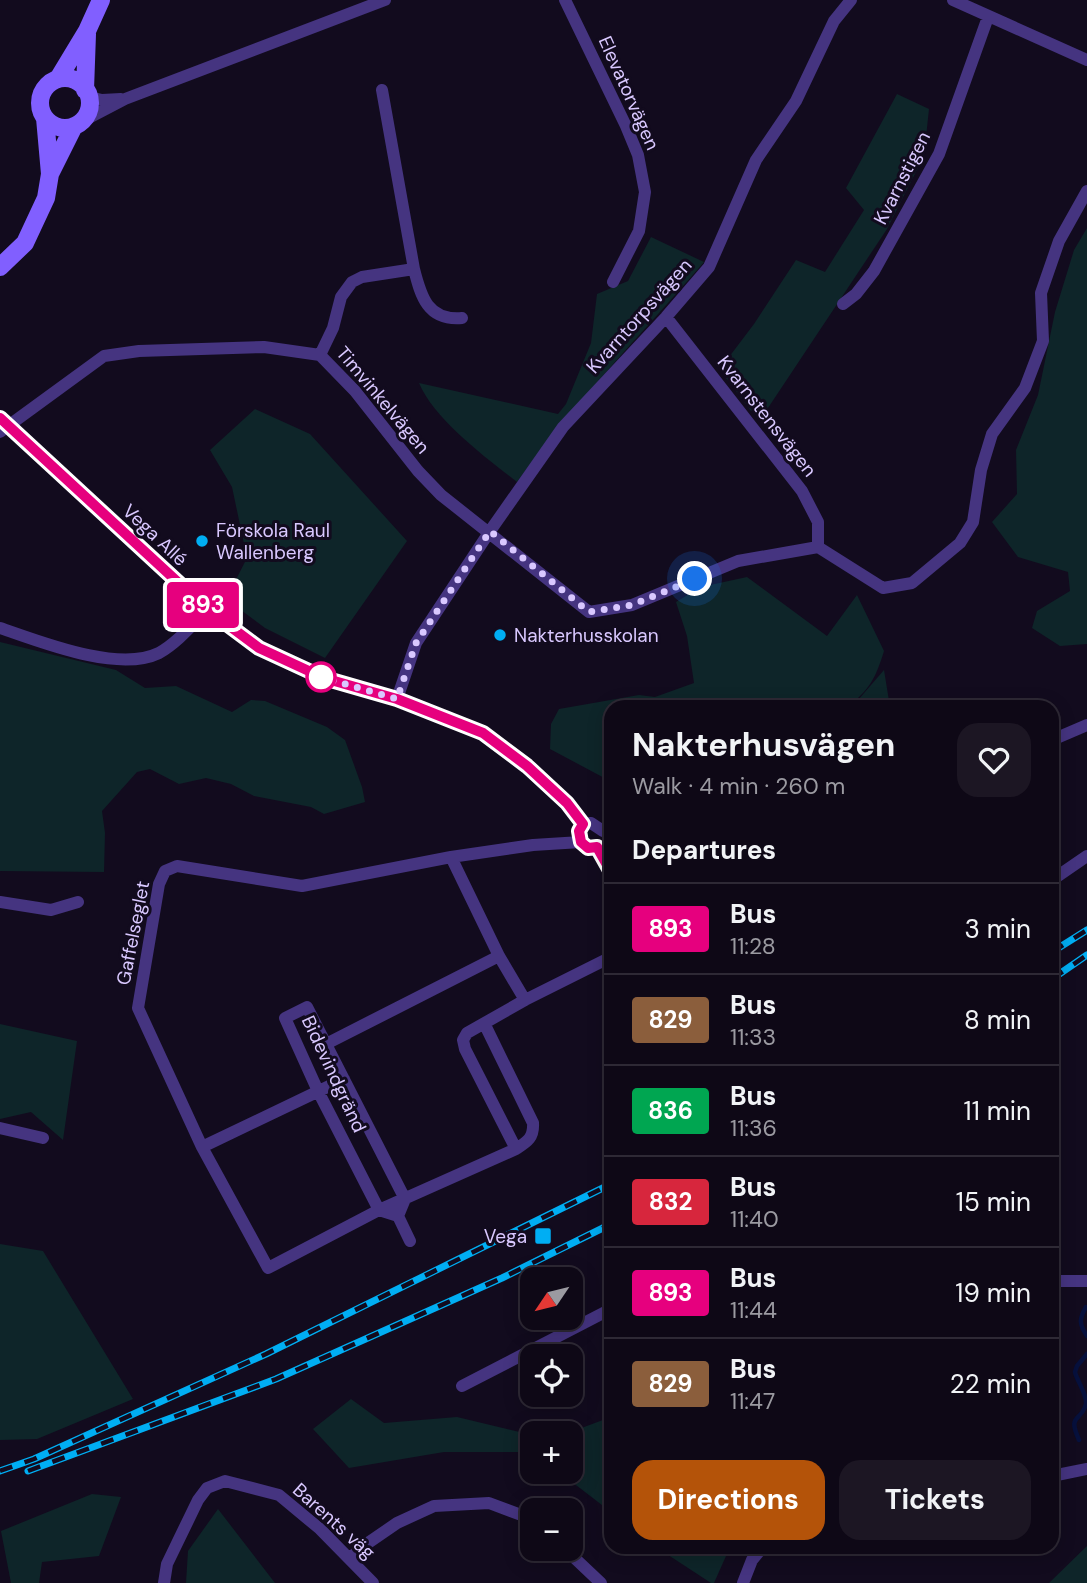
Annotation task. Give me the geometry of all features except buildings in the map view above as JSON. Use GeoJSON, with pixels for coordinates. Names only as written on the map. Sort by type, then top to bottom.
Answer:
{"type":"FeatureCollection","features":[{"type":"Feature","properties":{"kind":"street"},"geometry":{"type":"LineString","coordinates":[[58,79],[87,31],[101,0]]}},
{"type":"Feature","properties":{"kind":"street"},"geometry":{"type":"LineString","coordinates":[[45,118],[59,127],[78,124],[125,99],[386,0]]}},
{"type":"Feature","properties":{"kind":"street","name":"Elevatorvägen"},"geometry":{"type":"LineString","coordinates":[[565,0],[626,126],[638,155],[645,192],[639,231],[613,282]]}},
{"type":"Feature","properties":{"kind":"street","name":"Kvarntorpsvägen"},"geometry":{"type":"LineString","coordinates":[[397,699],[416,643],[563,427],[709,267],[756,160],[796,100],[834,21],[851,0]]}},
{"type":"Feature","properties":{"kind":"street"},"geometry":{"type":"LineString","coordinates":[[953,0],[1087,60]]}},
{"type":"Feature","properties":{"kind":"street","name":"Kvarnstigen"},"geometry":{"type":"LineString","coordinates":[[843,304],[856,294],[874,271],[939,153],[988,17]]}},
{"type":"Feature","properties":{"kind":"street"},"geometry":{"type":"LineString","coordinates":[[50,174],[89,106],[87,31]]}},
{"type":"Feature","properties":{"kind":"street"},"geometry":{"type":"LineString","coordinates":[[0,267],[24,243],[46,198],[50,174],[45,118],[40,105],[41,97],[50,83],[58,79],[72,79],[87,94],[102,100],[125,99]]}},
{"type":"Feature","properties":{"kind":"street"},"geometry":{"type":"LineString","coordinates":[[382,90],[414,270],[425,303],[445,317],[462,318]]}},
{"type":"Feature","properties":{"kind":"street"},"geometry":{"type":"LineString","coordinates":[[818,547],[883,588],[912,583],[960,543],[973,522],[981,470],[992,434],[1025,388],[1043,341],[1041,293],[1059,241],[1087,191]]}},
{"type":"Feature","properties":{"kind":"street"},"geometry":{"type":"LineString","coordinates":[[320,355],[333,328],[341,297],[352,282],[362,277],[414,270]]}},
{"type":"Feature","properties":{"kind":"street","name":"Kvarnstensvägen"},"geometry":{"type":"LineString","coordinates":[[666,317],[802,491],[818,522],[818,547]]}},
{"type":"Feature","properties":{"kind":"street","name":"Timvinkelvägen"},"geometry":{"type":"LineString","coordinates":[[3,425],[104,356],[139,351],[264,347],[320,355],[355,391],[418,471],[441,495],[490,531],[589,612],[632,605],[738,561],[818,547]]}},
{"type":"Feature","properties":{"kind":"street","name":"Vega Allé"},"geometry":{"type":"LineString","coordinates":[[3,425],[208,610],[259,648],[324,678],[397,699],[483,733],[506,748],[567,803],[583,824]]}},
{"type":"Feature","properties":{"kind":"street"},"geometry":{"type":"LineString","coordinates":[[0,628],[94,655],[129,660],[146,658],[161,651],[208,610]]}},
{"type":"Feature","properties":{"kind":"street"},"geometry":{"type":"LineString","coordinates":[[1059,737],[1087,724]]}},
{"type":"Feature","properties":{"kind":"street"},"geometry":{"type":"LineString","coordinates":[[604,830],[591,823],[583,824],[579,831],[581,842],[588,848],[597,847],[604,837]]}},
{"type":"Feature","properties":{"kind":"street","name":"Gaffelseglet"},"geometry":{"type":"LineString","coordinates":[[379,1210],[268,1268],[202,1147],[138,1008],[159,884],[165,871],[177,866],[302,886],[451,857],[533,845],[581,842]]}},
{"type":"Feature","properties":{"kind":"street"},"geometry":{"type":"LineString","coordinates":[[597,847],[604,860]]}},
{"type":"Feature","properties":{"kind":"street"},"geometry":{"type":"LineString","coordinates":[[1059,875],[1087,856]]}},
{"type":"Feature","properties":{"kind":"street"},"geometry":{"type":"LineString","coordinates":[[451,857],[499,956],[525,1000]]}},
{"type":"Feature","properties":{"kind":"street"},"geometry":{"type":"LineString","coordinates":[[0,902],[51,910],[78,902]]}},
{"type":"Feature","properties":{"kind":"street"},"geometry":{"type":"LineString","coordinates":[[326,1044],[499,956]]}},
{"type":"Feature","properties":{"kind":"street"},"geometry":{"type":"LineString","coordinates":[[516,1149],[465,1049],[463,1040],[467,1033],[525,1000],[604,960]]}},
{"type":"Feature","properties":{"kind":"street","name":"Bidevindgränd"},"geometry":{"type":"LineString","coordinates":[[379,1210],[318,1091],[285,1018],[307,1007],[405,1199]]}},
{"type":"Feature","properties":{"kind":"street"},"geometry":{"type":"LineString","coordinates":[[379,1210],[516,1149],[530,1140],[533,1123],[485,1024]]}},
{"type":"Feature","properties":{"kind":"street"},"geometry":{"type":"LineString","coordinates":[[202,1147],[344,1079]]}},
{"type":"Feature","properties":{"kind":"street"},"geometry":{"type":"LineString","coordinates":[[0,1128],[43,1138]]}},
{"type":"Feature","properties":{"kind":"street"},"geometry":{"type":"LineString","coordinates":[[398,1216],[405,1199]]}},
{"type":"Feature","properties":{"kind":"street"},"geometry":{"type":"LineString","coordinates":[[379,1210],[398,1216],[410,1241]]}},
{"type":"Feature","properties":{"kind":"street"},"geometry":{"type":"LineString","coordinates":[[1059,1280],[1087,1281]]}},
{"type":"Feature","properties":{"kind":"street"},"geometry":{"type":"LineString","coordinates":[[462,1386],[604,1313]]}},
{"type":"Feature","properties":{"kind":"street"},"geometry":{"type":"LineString","coordinates":[[1059,1475],[1087,1469]]}},
{"type":"Feature","properties":{"kind":"street","name":"Barents väg"},"geometry":{"type":"LineString","coordinates":[[164,1583],[167,1564],[198,1500],[207,1488],[225,1480],[279,1495],[350,1558],[373,1583]]}},
{"type":"Feature","properties":{"kind":"street"},"geometry":{"type":"LineString","coordinates":[[350,1558],[397,1523],[434,1506],[489,1503],[520,1515]]}},
{"type":"Feature","properties":{"kind":"street"},"geometry":{"type":"LineString","coordinates":[[743,1583],[752,1560],[758,1554]]}},
{"type":"Feature","properties":{"kind":"street"},"geometry":{"type":"LineString","coordinates":[[578,1561],[601,1583]]}},
{"type":"Feature","properties":{"kind":"green space"},"geometry":{"type":"Polygon","coordinates":[[[897,94],[929,109],[924,156],[887,229],[764,414],[751,411],[726,378],[729,357],[796,260],[825,272],[864,210],[846,188],[897,94]]]}},
{"type":"Feature","properties":{"kind":"green space"},"geometry":{"type":"Polygon","coordinates":[[[1087,228],[1087,644],[1060,646],[1032,628],[1037,611],[1070,591],[1068,572],[1018,557],[992,522],[1017,494],[1016,450],[1038,395],[1055,312],[1074,250],[1087,228]]]}},
{"type":"Feature","properties":{"kind":"green space"},"geometry":{"type":"Polygon","coordinates":[[[651,237],[704,262],[584,397],[517,482],[448,424],[426,397],[419,383],[558,414],[566,404],[591,343],[597,294],[628,281],[651,237]]]}},
{"type":"Feature","properties":{"kind":"green space"},"geometry":{"type":"Polygon","coordinates":[[[255,409],[310,434],[407,541],[325,658],[265,628],[226,599],[247,558],[232,487],[210,450],[255,409]]]}},
{"type":"Feature","properties":{"kind":"green space"},"geometry":{"type":"Polygon","coordinates":[[[747,577],[827,636],[857,595],[884,651],[871,682],[856,700],[610,700],[639,695],[655,697],[694,683],[687,636],[676,602],[701,587],[747,577]]]}},
{"type":"Feature","properties":{"kind":"green space"},"geometry":{"type":"Polygon","coordinates":[[[0,642],[116,670],[145,688],[176,686],[232,712],[251,700],[265,701],[327,727],[345,740],[365,802],[324,814],[311,807],[254,796],[231,784],[206,778],[179,784],[150,769],[137,772],[102,811],[105,833],[104,872],[0,871],[0,642]]]}},
{"type":"Feature","properties":{"kind":"green space"},"geometry":{"type":"Polygon","coordinates":[[[884,670],[889,700],[858,700],[884,670]]]}},
{"type":"Feature","properties":{"kind":"green space"},"geometry":{"type":"Polygon","coordinates":[[[604,701],[604,778],[550,749],[551,724],[559,709],[604,701]]]}},
{"type":"Feature","properties":{"kind":"green space"},"geometry":{"type":"Polygon","coordinates":[[[0,1024],[77,1041],[63,1140],[31,1112],[0,1119],[0,1024]]]}},
{"type":"Feature","properties":{"kind":"green space"},"geometry":{"type":"Polygon","coordinates":[[[0,1244],[43,1251],[133,1399],[37,1439],[0,1440],[0,1244]]]}},
{"type":"Feature","properties":{"kind":"green space"},"geometry":{"type":"Polygon","coordinates":[[[351,1399],[384,1423],[457,1417],[520,1432],[520,1452],[444,1452],[349,1468],[313,1429],[351,1399]]]}},
{"type":"Feature","properties":{"kind":"green space"},"geometry":{"type":"Polygon","coordinates":[[[604,1420],[604,1507],[575,1484],[583,1484],[583,1427],[604,1420]]]}},
{"type":"Feature","properties":{"kind":"green space"},"geometry":{"type":"Polygon","coordinates":[[[92,1494],[121,1497],[99,1556],[42,1562],[39,1583],[11,1583],[1,1531],[92,1494]]]}},
{"type":"Feature","properties":{"kind":"green space"},"geometry":{"type":"Polygon","coordinates":[[[218,1509],[275,1583],[186,1583],[188,1551],[218,1509]]]}},
{"type":"Feature","properties":{"kind":"green space"},"geometry":{"type":"Polygon","coordinates":[[[1087,1546],[1087,1583],[1049,1583],[1087,1546]]]}},
{"type":"Feature","properties":{"kind":"green space"},"geometry":{"type":"Polygon","coordinates":[[[667,1554],[727,1554],[714,1583],[667,1554]]]}},
{"type":"Feature","properties":{"kind":"waterway"},"geometry":{"type":"LineString","coordinates":[[1086,1307],[1081,1322],[1087,1336]]}},
{"type":"Feature","properties":{"kind":"waterway"},"geometry":{"type":"LineString","coordinates":[[1079,1440],[1074,1426],[1084,1410],[1086,1400],[1075,1372],[1087,1354]]}},
{"type":"Feature","properties":{"kind":"railway"},"geometry":{"type":"LineString","coordinates":[[1059,948],[1087,930]]}},
{"type":"Feature","properties":{"kind":"railway"},"geometry":{"type":"LineString","coordinates":[[1059,974],[1087,955]]}},
{"type":"Feature","properties":{"kind":"railway"},"geometry":{"type":"LineString","coordinates":[[0,1471],[34,1459],[266,1354],[604,1187]]}},
{"type":"Feature","properties":{"kind":"railway"},"geometry":{"type":"LineString","coordinates":[[28,1471],[276,1379],[502,1278],[604,1227]]}},
{"type":"Feature","properties":{"kind":"bus line","name":"893"},"geometry":{"type":"LineString","coordinates":[[0,418],[208,610],[230,627],[259,648],[290,664],[324,678],[397,699],[483,733],[506,748],[571,808],[583,824],[579,831],[581,842],[588,848],[597,847],[604,860]]}},
{"type":"Feature","properties":{"kind":"place","name":"Förskola Raul Wallenberg"},"geometry":{"type":"Point","coordinates":[202,541]}},
{"type":"Feature","properties":{"kind":"place","name":"Nakterhusskolan"},"geometry":{"type":"Point","coordinates":[500,635]}},
{"type":"Feature","properties":{"kind":"place","name":"Vega"},"geometry":{"type":"Point","coordinates":[543,1236]}},
{"type":"Feature","properties":{"kind":"route"},"geometry":{"type":"LineString","coordinates":[[321,677],[397,699],[416,643],[490,531],[589,612],[632,605],[695,579]]}}]}
